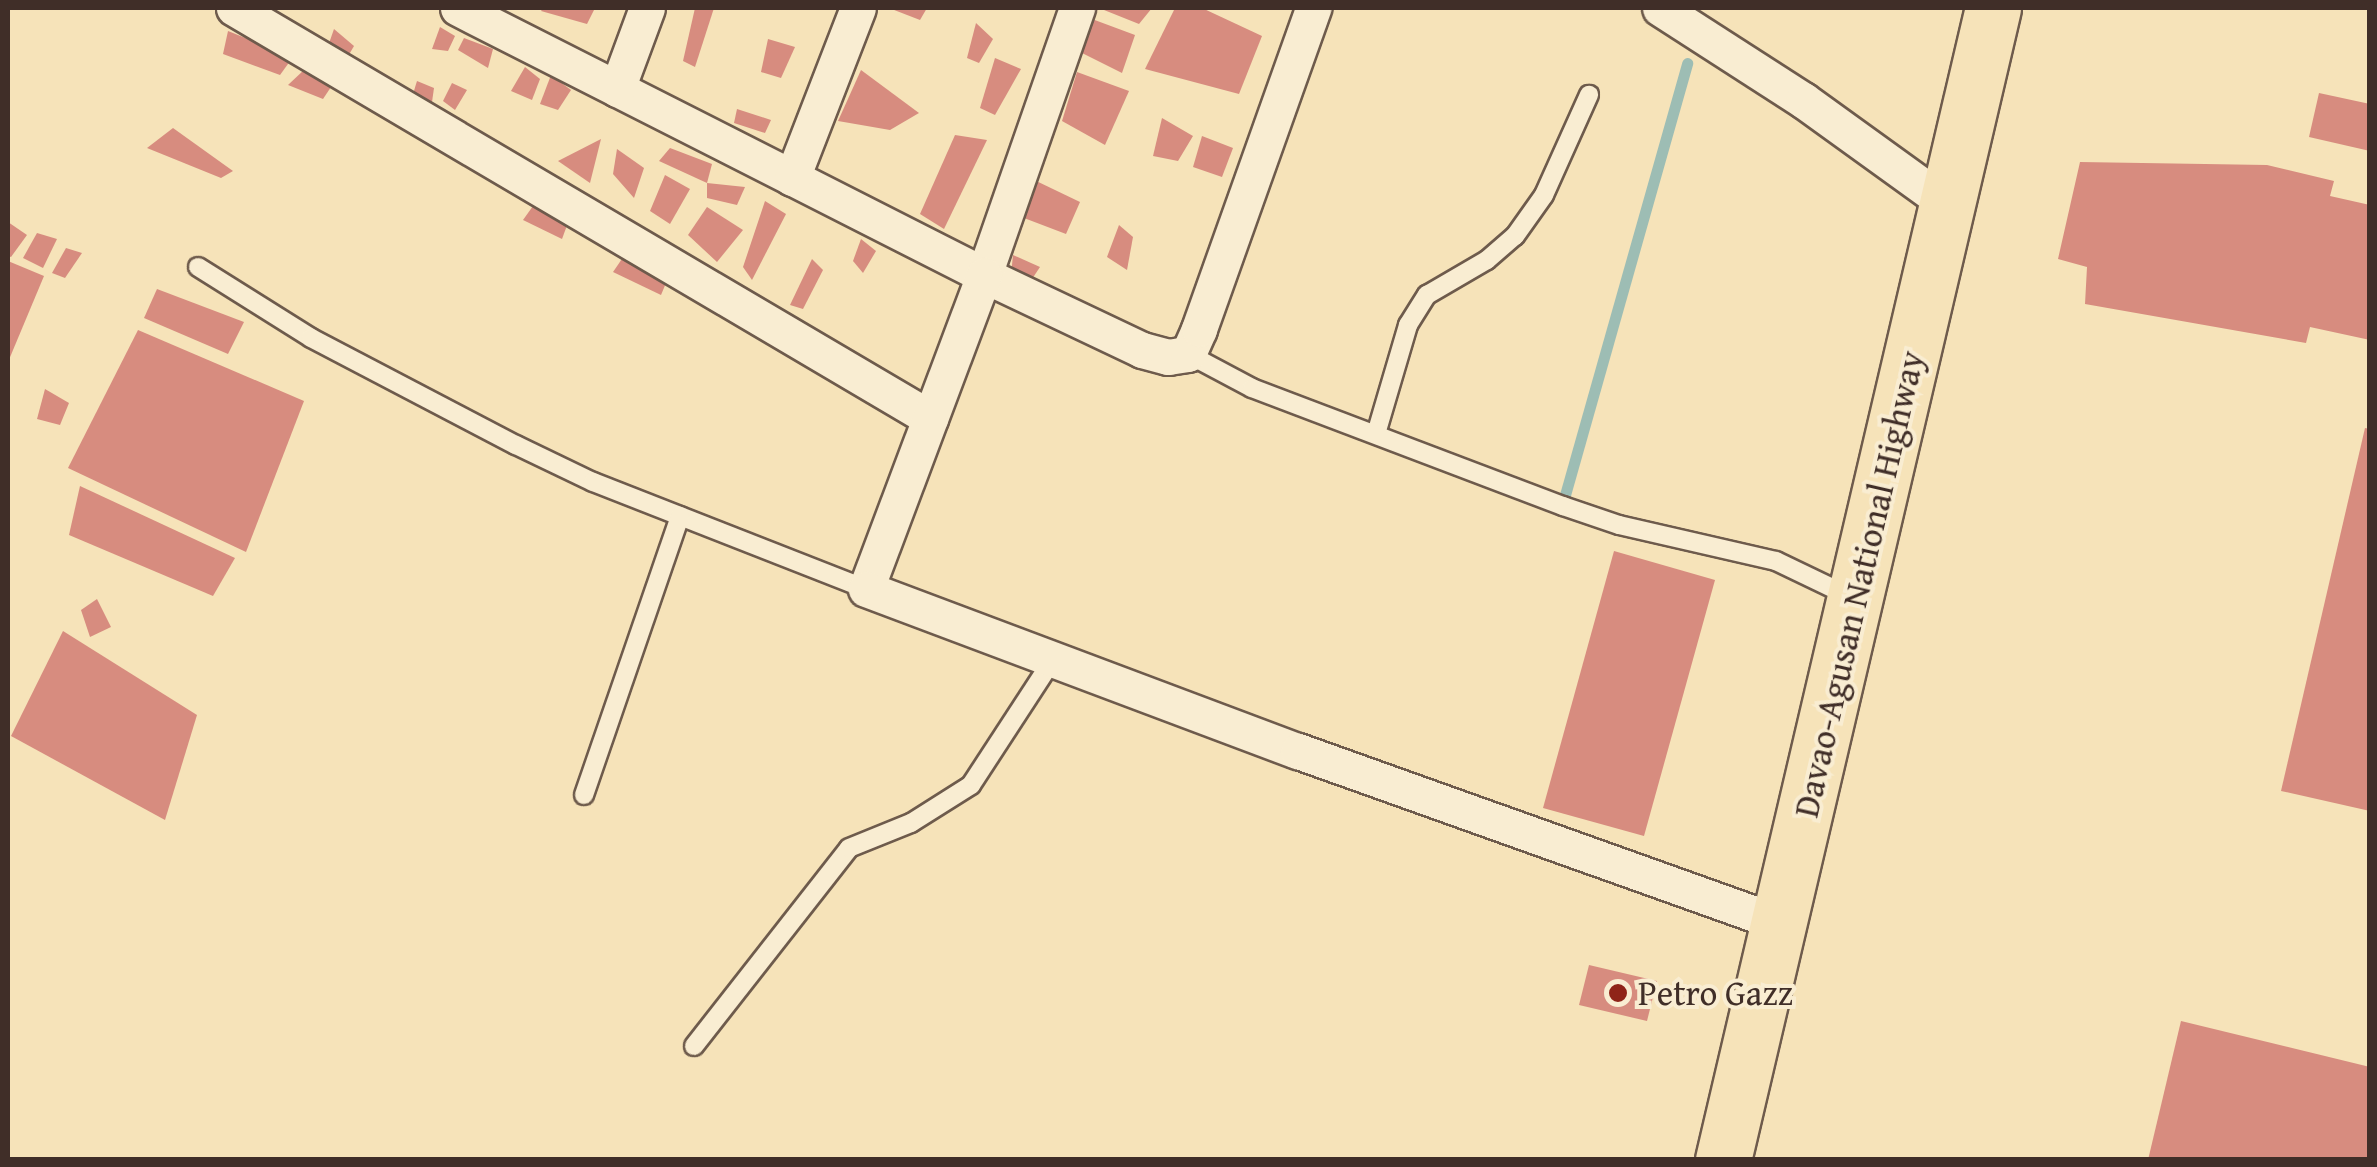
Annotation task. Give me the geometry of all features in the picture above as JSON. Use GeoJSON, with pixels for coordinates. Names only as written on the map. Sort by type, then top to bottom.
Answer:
{"type":"FeatureCollection","features":[{"type":"Feature","properties":{"kind":"highway","name":"Davao-Agusan National Highway"},"geometry":{"type":"LineString","coordinates":[[1723,1160],[1993,8]]}},
{"type":"Feature","properties":{"kind":"street"},"geometry":{"type":"LineString","coordinates":[[234,8],[930,418]]}},
{"type":"Feature","properties":{"kind":"street"},"geometry":{"type":"LineString","coordinates":[[458,8],[984,275],[1142,350],[1168,356],[1188,354],[1312,8]]}},
{"type":"Feature","properties":{"kind":"street"},"geometry":{"type":"LineString","coordinates":[[617,89],[647,8]]}},
{"type":"Feature","properties":{"kind":"street"},"geometry":{"type":"LineString","coordinates":[[792,178],[858,8]]}},
{"type":"Feature","properties":{"kind":"street"},"geometry":{"type":"LineString","coordinates":[[1077,8],[984,275],[866,589],[1780,922]]}},
{"type":"Feature","properties":{"kind":"street"},"geometry":{"type":"LineString","coordinates":[[1660,8],[1803,100],[1946,203]]}},
{"type":"Feature","properties":{"kind":"lane"},"geometry":{"type":"LineString","coordinates":[[1376,434],[1408,326],[1426,294],[1487,260],[1515,236],[1544,195],[1589,96]]}},
{"type":"Feature","properties":{"kind":"lane"},"geometry":{"type":"LineString","coordinates":[[198,266],[311,338],[516,445],[680,516],[866,589]]}},
{"type":"Feature","properties":{"kind":"lane"},"geometry":{"type":"LineString","coordinates":[[1188,354],[1252,388],[1619,526],[1776,561],[1855,599]]}},
{"type":"Feature","properties":{"kind":"lane"},"geometry":{"type":"LineString","coordinates":[[584,795],[680,516]]}},
{"type":"Feature","properties":{"kind":"lane"},"geometry":{"type":"LineString","coordinates":[[694,1046],[849,848],[911,823],[971,785],[1053,659]]}},
{"type":"Feature","properties":{"kind":"building"},"geometry":{"type":"Polygon","coordinates":[[[595,8],[587,24],[541,11],[595,8]]]}},
{"type":"Feature","properties":{"kind":"building"},"geometry":{"type":"Polygon","coordinates":[[[695,8],[714,8],[695,67],[683,61],[695,8]]]}},
{"type":"Feature","properties":{"kind":"building"},"geometry":{"type":"Polygon","coordinates":[[[889,8],[927,8],[920,20],[889,8]]]}},
{"type":"Feature","properties":{"kind":"building"},"geometry":{"type":"Polygon","coordinates":[[[1099,8],[1152,8],[1139,24],[1099,8]]]}},
{"type":"Feature","properties":{"kind":"building"},"geometry":{"type":"Polygon","coordinates":[[[1175,8],[1202,8],[1262,36],[1239,94],[1145,69],[1175,8]]]}},
{"type":"Feature","properties":{"kind":"building"},"geometry":{"type":"Polygon","coordinates":[[[1092,19],[1135,35],[1122,73],[1082,53],[1092,19]]]}},
{"type":"Feature","properties":{"kind":"building"},"geometry":{"type":"Polygon","coordinates":[[[976,23],[993,39],[979,63],[967,58],[976,23]]]}},
{"type":"Feature","properties":{"kind":"building"},"geometry":{"type":"Polygon","coordinates":[[[440,27],[455,36],[448,51],[432,49],[440,27]]]}},
{"type":"Feature","properties":{"kind":"building"},"geometry":{"type":"Polygon","coordinates":[[[334,29],[354,46],[347,58],[327,49],[334,29]]]}},
{"type":"Feature","properties":{"kind":"building"},"geometry":{"type":"Polygon","coordinates":[[[228,31],[293,57],[280,75],[223,54],[228,31]]]}},
{"type":"Feature","properties":{"kind":"building"},"geometry":{"type":"Polygon","coordinates":[[[464,38],[493,49],[488,68],[458,50],[464,38]]]}},
{"type":"Feature","properties":{"kind":"building"},"geometry":{"type":"Polygon","coordinates":[[[768,39],[795,47],[781,78],[761,72],[768,39]]]}},
{"type":"Feature","properties":{"kind":"building"},"geometry":{"type":"Polygon","coordinates":[[[995,58],[1021,69],[995,115],[980,108],[995,58]]]}},
{"type":"Feature","properties":{"kind":"building"},"geometry":{"type":"Polygon","coordinates":[[[525,67],[540,79],[532,100],[511,91],[525,67]]]}},
{"type":"Feature","properties":{"kind":"building"},"geometry":{"type":"Polygon","coordinates":[[[305,69],[335,81],[323,99],[288,85],[305,69]]]}},
{"type":"Feature","properties":{"kind":"building"},"geometry":{"type":"Polygon","coordinates":[[[861,70],[919,113],[890,130],[838,121],[861,70]]]}},
{"type":"Feature","properties":{"kind":"building"},"geometry":{"type":"Polygon","coordinates":[[[1077,72],[1129,91],[1105,145],[1062,121],[1077,72]]]}},
{"type":"Feature","properties":{"kind":"building"},"geometry":{"type":"Polygon","coordinates":[[[551,75],[571,90],[558,110],[540,104],[551,75]]]}},
{"type":"Feature","properties":{"kind":"building"},"geometry":{"type":"Polygon","coordinates":[[[417,81],[434,88],[431,109],[413,94],[417,81]]]}},
{"type":"Feature","properties":{"kind":"building"},"geometry":{"type":"Polygon","coordinates":[[[452,83],[467,90],[455,110],[443,101],[452,83]]]}},
{"type":"Feature","properties":{"kind":"building"},"geometry":{"type":"Polygon","coordinates":[[[2319,93],[2370,104],[2370,151],[2309,137],[2319,93]]]}},
{"type":"Feature","properties":{"kind":"building"},"geometry":{"type":"Polygon","coordinates":[[[737,109],[771,120],[765,133],[734,123],[737,109]]]}},
{"type":"Feature","properties":{"kind":"building"},"geometry":{"type":"Polygon","coordinates":[[[1162,118],[1193,136],[1178,161],[1153,156],[1162,118]]]}},
{"type":"Feature","properties":{"kind":"building"},"geometry":{"type":"Polygon","coordinates":[[[173,128],[233,171],[221,178],[147,148],[173,128]]]}},
{"type":"Feature","properties":{"kind":"building"},"geometry":{"type":"Polygon","coordinates":[[[955,135],[987,140],[944,229],[920,214],[955,135]]]}},
{"type":"Feature","properties":{"kind":"building"},"geometry":{"type":"Polygon","coordinates":[[[1202,136],[1233,148],[1222,177],[1193,167],[1202,136]]]}},
{"type":"Feature","properties":{"kind":"building"},"geometry":{"type":"Polygon","coordinates":[[[601,139],[590,183],[558,161],[601,139]]]}},
{"type":"Feature","properties":{"kind":"building"},"geometry":{"type":"Polygon","coordinates":[[[670,148],[712,164],[707,183],[659,161],[670,148]]]}},
{"type":"Feature","properties":{"kind":"building"},"geometry":{"type":"Polygon","coordinates":[[[617,149],[644,168],[634,198],[613,174],[617,149]]]}},
{"type":"Feature","properties":{"kind":"building"},"geometry":{"type":"Polygon","coordinates":[[[2080,162],[2267,165],[2334,181],[2330,196],[2370,205],[2370,340],[2310,327],[2306,343],[2085,304],[2087,267],[2058,259],[2080,162]]]}},
{"type":"Feature","properties":{"kind":"building"},"geometry":{"type":"Polygon","coordinates":[[[665,175],[690,189],[670,224],[650,211],[665,175]]]}},
{"type":"Feature","properties":{"kind":"building"},"geometry":{"type":"Polygon","coordinates":[[[1030,178],[1080,202],[1066,234],[1024,218],[1030,178]]]}},
{"type":"Feature","properties":{"kind":"building"},"geometry":{"type":"Polygon","coordinates":[[[707,183],[745,187],[737,205],[707,198],[707,183]]]}},
{"type":"Feature","properties":{"kind":"building"},"geometry":{"type":"Polygon","coordinates":[[[765,201],[786,214],[752,280],[743,267],[765,201]]]}},
{"type":"Feature","properties":{"kind":"building"},"geometry":{"type":"Polygon","coordinates":[[[533,206],[569,220],[562,239],[523,220],[533,206]]]}},
{"type":"Feature","properties":{"kind":"building"},"geometry":{"type":"Polygon","coordinates":[[[707,207],[743,230],[717,262],[688,235],[707,207]]]}},
{"type":"Feature","properties":{"kind":"building"},"geometry":{"type":"Polygon","coordinates":[[[8,222],[27,235],[11,257],[8,256],[8,222]]]}},
{"type":"Feature","properties":{"kind":"building"},"geometry":{"type":"Polygon","coordinates":[[[1119,225],[1133,237],[1127,270],[1107,257],[1119,225]]]}},
{"type":"Feature","properties":{"kind":"building"},"geometry":{"type":"Polygon","coordinates":[[[37,233],[57,239],[43,268],[23,258],[37,233]]]}},
{"type":"Feature","properties":{"kind":"building"},"geometry":{"type":"Polygon","coordinates":[[[861,239],[876,251],[863,273],[853,261],[861,239]]]}},
{"type":"Feature","properties":{"kind":"building"},"geometry":{"type":"Polygon","coordinates":[[[66,248],[82,253],[65,278],[52,273],[66,248]]]}},
{"type":"Feature","properties":{"kind":"building"},"geometry":{"type":"Polygon","coordinates":[[[626,253],[666,283],[661,295],[613,272],[626,253]]]}},
{"type":"Feature","properties":{"kind":"building"},"geometry":{"type":"Polygon","coordinates":[[[1013,255],[1040,267],[1030,282],[1011,275],[1013,255]]]}},
{"type":"Feature","properties":{"kind":"building"},"geometry":{"type":"Polygon","coordinates":[[[812,259],[823,270],[803,309],[790,305],[812,259]]]}},
{"type":"Feature","properties":{"kind":"building"},"geometry":{"type":"Polygon","coordinates":[[[8,261],[44,276],[8,362],[8,261]]]}},
{"type":"Feature","properties":{"kind":"building"},"geometry":{"type":"Polygon","coordinates":[[[157,289],[244,322],[228,354],[144,318],[157,289]]]}},
{"type":"Feature","properties":{"kind":"building"},"geometry":{"type":"Polygon","coordinates":[[[138,330],[304,401],[246,552],[68,468],[138,330]]]}},
{"type":"Feature","properties":{"kind":"building"},"geometry":{"type":"Polygon","coordinates":[[[45,389],[69,403],[60,425],[37,419],[45,389]]]}},
{"type":"Feature","properties":{"kind":"building"},"geometry":{"type":"Polygon","coordinates":[[[2365,428],[2370,429],[2370,811],[2281,791],[2365,428]]]}},
{"type":"Feature","properties":{"kind":"building"},"geometry":{"type":"Polygon","coordinates":[[[80,486],[235,558],[213,596],[69,535],[80,486]]]}},
{"type":"Feature","properties":{"kind":"building"},"geometry":{"type":"Polygon","coordinates":[[[1614,551],[1715,580],[1644,836],[1543,808],[1614,551]]]}},
{"type":"Feature","properties":{"kind":"building"},"geometry":{"type":"Polygon","coordinates":[[[97,599],[111,627],[90,637],[81,610],[97,599]]]}},
{"type":"Feature","properties":{"kind":"building"},"geometry":{"type":"Polygon","coordinates":[[[63,631],[197,715],[165,820],[11,736],[63,631]]]}},
{"type":"Feature","properties":{"kind":"building","name":"Petro Gazz"},"geometry":{"type":"Polygon","coordinates":[[[1589,965],[1657,981],[1647,1021],[1579,1005],[1589,965]]]}},
{"type":"Feature","properties":{"kind":"building"},"geometry":{"type":"Polygon","coordinates":[[[2181,1021],[2370,1067],[2370,1160],[2148,1160],[2181,1021]]]}},
{"type":"Feature","properties":{"kind":"waterway"},"geometry":{"type":"LineString","coordinates":[[1565,495],[1687,63]]}},
{"type":"Feature","properties":{"kind":"place","name":"Petro Gazz"},"geometry":{"type":"Point","coordinates":[1618,993]}}]}
